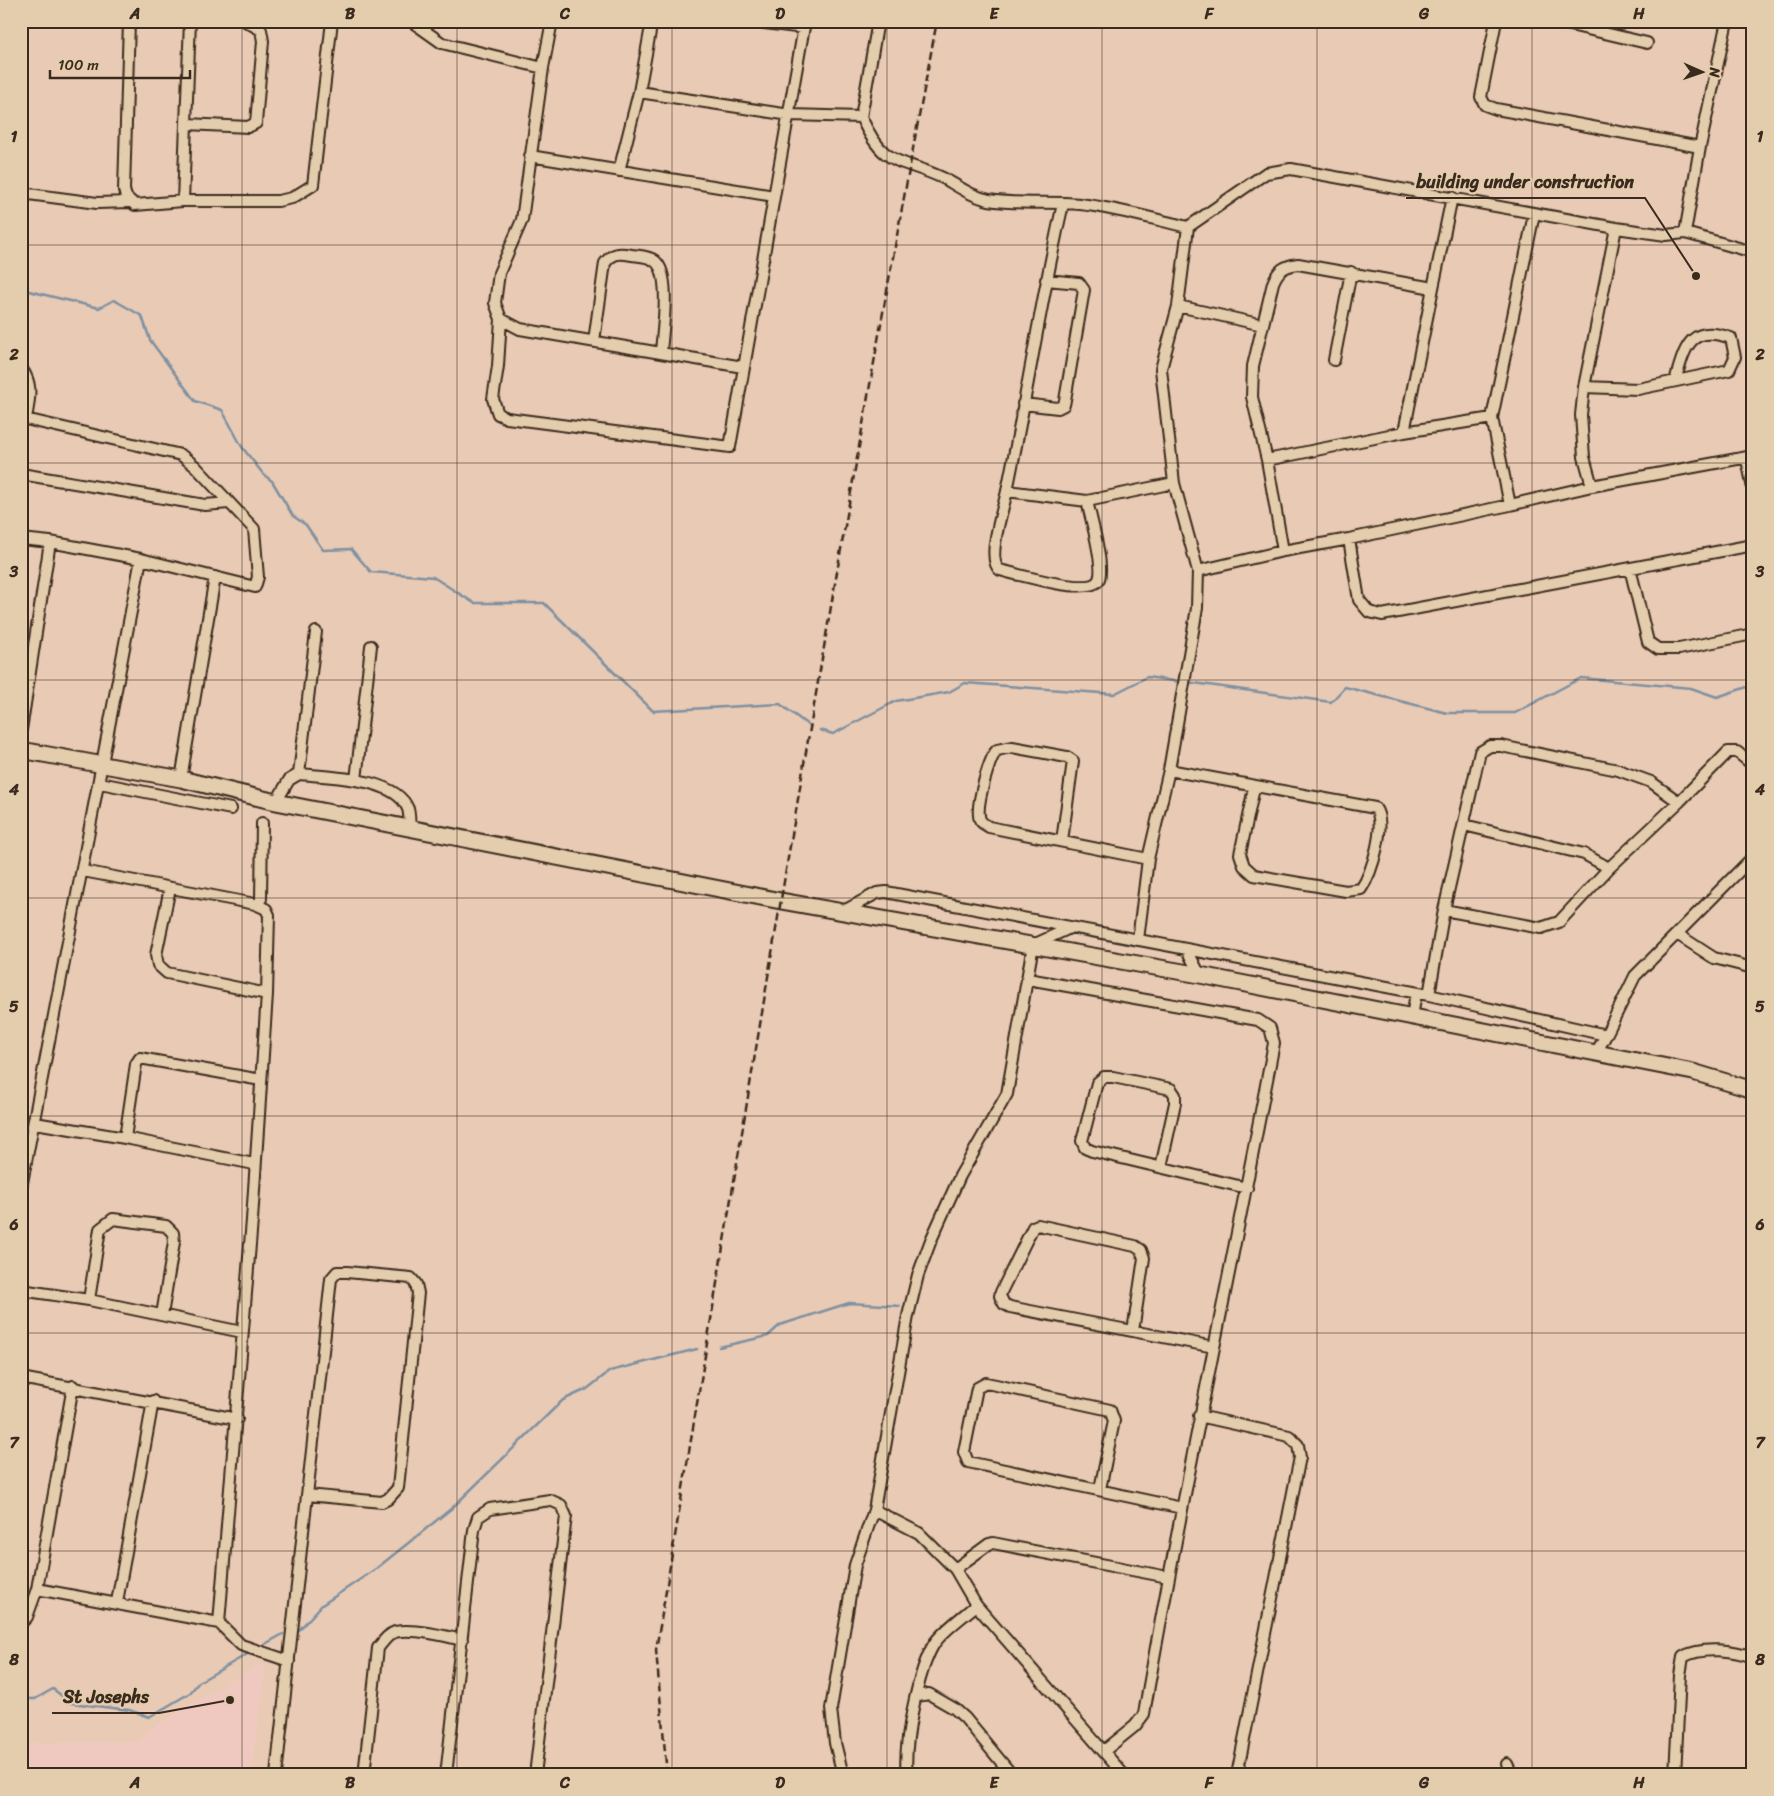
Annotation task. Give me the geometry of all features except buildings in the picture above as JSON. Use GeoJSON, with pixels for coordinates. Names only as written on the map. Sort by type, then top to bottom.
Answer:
{"type":"FeatureCollection","features":[{"type":"Feature","properties":{"kind":"street"},"geometry":{"type":"LineString","coordinates":[[129,21],[124,190],[129,202]]}},
{"type":"Feature","properties":{"kind":"street"},"geometry":{"type":"LineString","coordinates":[[183,201],[190,21]]}},
{"type":"Feature","properties":{"kind":"street"},"geometry":{"type":"LineString","coordinates":[[187,124],[248,127],[256,123],[263,41],[260,30],[244,21]]}},
{"type":"Feature","properties":{"kind":"street"},"geometry":{"type":"LineString","coordinates":[[21,193],[97,203],[129,202],[135,205],[183,201],[278,201],[292,198],[313,185],[332,21]]}},
{"type":"Feature","properties":{"kind":"street"},"geometry":{"type":"LineString","coordinates":[[411,21],[442,43],[542,68]]}},
{"type":"Feature","properties":{"kind":"street"},"geometry":{"type":"LineString","coordinates":[[552,21],[542,68],[522,220],[499,273],[496,303],[501,320],[493,399],[498,414],[508,418],[730,447],[742,367],[790,115],[804,25],[749,21]]}},
{"type":"Feature","properties":{"kind":"street"},"geometry":{"type":"LineString","coordinates":[[619,171],[639,92],[652,21]]}},
{"type":"Feature","properties":{"kind":"street"},"geometry":{"type":"LineString","coordinates":[[878,21],[861,117],[870,136],[885,154],[894,160],[944,179],[965,191],[989,200],[1080,204],[1188,227],[1266,173],[1291,169],[1616,228],[1666,235],[1685,233],[1753,252]]}},
{"type":"Feature","properties":{"kind":"street"},"geometry":{"type":"LineString","coordinates":[[1496,21],[1481,97],[1485,105],[1496,109],[1700,147]]}},
{"type":"Feature","properties":{"kind":"street"},"geometry":{"type":"LineString","coordinates":[[1553,21],[1647,43]]}},
{"type":"Feature","properties":{"kind":"street"},"geometry":{"type":"LineString","coordinates":[[1685,233],[1700,147],[1727,21]]}},
{"type":"Feature","properties":{"kind":"street"},"geometry":{"type":"LineString","coordinates":[[639,92],[790,115],[861,117]]}},
{"type":"Feature","properties":{"kind":"street"},"geometry":{"type":"LineString","coordinates":[[530,156],[774,196]]}},
{"type":"Feature","properties":{"kind":"street"},"geometry":{"type":"LineString","coordinates":[[1404,432],[1452,197]]}},
{"type":"Feature","properties":{"kind":"street"},"geometry":{"type":"LineString","coordinates":[[1063,204],[1046,280],[1007,491],[993,554],[995,566],[1000,570],[1041,580],[1074,586],[1093,584],[1099,576],[1100,564],[1087,501]]}},
{"type":"Feature","properties":{"kind":"street"},"geometry":{"type":"LineString","coordinates":[[1510,505],[1492,418],[1534,214]]}},
{"type":"Feature","properties":{"kind":"street"},"geometry":{"type":"LineString","coordinates":[[1138,940],[1148,859],[1169,770],[1181,689],[1197,608],[1198,571],[1174,483],[1161,369],[1178,306],[1188,227]]}},
{"type":"Feature","properties":{"kind":"street"},"geometry":{"type":"LineString","coordinates":[[1592,486],[1584,457],[1581,415],[1584,388],[1616,228]]}},
{"type":"Feature","properties":{"kind":"street"},"geometry":{"type":"LineString","coordinates":[[594,341],[605,263],[612,256],[622,253],[651,258],[658,264],[662,272],[664,288],[661,353]]}},
{"type":"Feature","properties":{"kind":"street"},"geometry":{"type":"LineString","coordinates":[[1283,550],[1267,460],[1252,397],[1253,366],[1273,283],[1278,272],[1287,265],[1298,264],[1433,288]]}},
{"type":"Feature","properties":{"kind":"street"},"geometry":{"type":"LineString","coordinates":[[1334,360],[1351,272]]}},
{"type":"Feature","properties":{"kind":"street"},"geometry":{"type":"LineString","coordinates":[[1023,404],[1060,407],[1064,403],[1067,391],[1084,290],[1080,283],[1046,280]]}},
{"type":"Feature","properties":{"kind":"street"},"geometry":{"type":"LineString","coordinates":[[1178,306],[1263,325]]}},
{"type":"Feature","properties":{"kind":"street"},"geometry":{"type":"LineString","coordinates":[[501,320],[520,329],[742,367]]}},
{"type":"Feature","properties":{"kind":"street"},"geometry":{"type":"LineString","coordinates":[[500,340],[520,329]]}},
{"type":"Feature","properties":{"kind":"street"},"geometry":{"type":"LineString","coordinates":[[1584,388],[1638,389],[1729,370],[1735,357],[1731,338],[1715,333],[1698,334],[1686,346],[1675,381]]}},
{"type":"Feature","properties":{"kind":"street"},"geometry":{"type":"LineString","coordinates":[[21,368],[29,379],[30,385],[24,418],[181,454],[201,472],[254,529],[258,577],[255,587],[141,559],[50,542],[21,540]]}},
{"type":"Feature","properties":{"kind":"street"},"geometry":{"type":"LineString","coordinates":[[1267,460],[1404,432],[1492,418]]}},
{"type":"Feature","properties":{"kind":"street"},"geometry":{"type":"LineString","coordinates":[[1198,571],[1283,550],[1349,539],[1592,486],[1750,457],[1753,489]]}},
{"type":"Feature","properties":{"kind":"street"},"geometry":{"type":"LineString","coordinates":[[21,474],[205,505],[229,503]]}},
{"type":"Feature","properties":{"kind":"street"},"geometry":{"type":"LineString","coordinates":[[1007,491],[1087,501],[1174,483]]}},
{"type":"Feature","properties":{"kind":"street"},"geometry":{"type":"LineString","coordinates":[[1349,539],[1359,600],[1369,612],[1382,615],[1753,545]]}},
{"type":"Feature","properties":{"kind":"street"},"geometry":{"type":"LineString","coordinates":[[22,724],[50,542]]}},
{"type":"Feature","properties":{"kind":"street"},"geometry":{"type":"LineString","coordinates":[[21,1188],[35,1124],[141,559]]}},
{"type":"Feature","properties":{"kind":"street"},"geometry":{"type":"LineString","coordinates":[[1630,568],[1648,642],[1658,649],[1679,649],[1753,634]]}},
{"type":"Feature","properties":{"kind":"street"},"geometry":{"type":"LineString","coordinates":[[181,780],[215,577]]}},
{"type":"Feature","properties":{"kind":"street"},"geometry":{"type":"LineString","coordinates":[[299,774],[316,632]]}},
{"type":"Feature","properties":{"kind":"street"},"geometry":{"type":"LineString","coordinates":[[356,780],[372,646]]}},
{"type":"Feature","properties":{"kind":"street"},"geometry":{"type":"LineString","coordinates":[[1062,841],[1073,761],[1067,757],[1012,746],[997,750],[990,761],[979,810],[980,820],[989,827],[1148,859]]}},
{"type":"Feature","properties":{"kind":"street"},"geometry":{"type":"LineString","coordinates":[[1429,995],[1444,910],[1480,752],[1490,746],[1501,746],[1618,770],[1651,782],[1679,802]]}},
{"type":"Feature","properties":{"kind":"street"},"geometry":{"type":"LineString","coordinates":[[21,750],[103,764],[276,802],[844,911],[1200,975],[1693,1072],[1753,1090]]}},
{"type":"Feature","properties":{"kind":"street"},"geometry":{"type":"LineString","coordinates":[[1444,910],[1541,928],[1551,926],[1559,922],[1609,868],[1679,802],[1728,752],[1737,752],[1753,765]]}},
{"type":"Feature","properties":{"kind":"street"},"geometry":{"type":"LineString","coordinates":[[1169,770],[1254,788],[1375,808],[1380,815],[1381,825],[1369,878],[1361,888],[1346,891],[1254,875],[1244,866],[1240,854],[1254,788]]}},
{"type":"Feature","properties":{"kind":"street"},"geometry":{"type":"LineString","coordinates":[[276,802],[289,780],[299,774],[356,780],[385,787],[395,793],[408,810],[410,828]]}},
{"type":"Feature","properties":{"kind":"street"},"geometry":{"type":"LineString","coordinates":[[100,783],[231,809]]}},
{"type":"Feature","properties":{"kind":"street"},"geometry":{"type":"LineString","coordinates":[[261,899],[262,823]]}},
{"type":"Feature","properties":{"kind":"street"},"geometry":{"type":"LineString","coordinates":[[1464,826],[1584,854],[1609,868]]}},
{"type":"Feature","properties":{"kind":"street"},"geometry":{"type":"LineString","coordinates":[[1596,1053],[1635,976],[1753,857]]}},
{"type":"Feature","properties":{"kind":"street"},"geometry":{"type":"LineString","coordinates":[[83,871],[255,904],[266,910],[270,921],[252,1220],[219,1623]]}},
{"type":"Feature","properties":{"kind":"street"},"geometry":{"type":"LineString","coordinates":[[170,888],[156,955],[158,965],[167,973],[267,994]]}},
{"type":"Feature","properties":{"kind":"street"},"geometry":{"type":"LineString","coordinates":[[844,911],[877,893],[886,892],[1429,995],[1606,1035]]}},
{"type":"Feature","properties":{"kind":"street"},"geometry":{"type":"LineString","coordinates":[[1033,944],[1070,928]]}},
{"type":"Feature","properties":{"kind":"street"},"geometry":{"type":"LineString","coordinates":[[1676,934],[1714,958],[1753,968]]}},
{"type":"Feature","properties":{"kind":"street"},"geometry":{"type":"LineString","coordinates":[[843,1775],[835,1743],[831,1709],[855,1565],[874,1510],[908,1316],[918,1275],[931,1240],[960,1176],[1007,1094],[1033,944]]}},
{"type":"Feature","properties":{"kind":"street"},"geometry":{"type":"LineString","coordinates":[[1187,950],[1200,975]]}},
{"type":"Feature","properties":{"kind":"street"},"geometry":{"type":"LineString","coordinates":[[1028,979],[1258,1020],[1270,1028],[1274,1043],[1247,1188],[1199,1416],[1168,1576],[1144,1714],[1135,1726],[1104,1752]]}},
{"type":"Feature","properties":{"kind":"street"},"geometry":{"type":"LineString","coordinates":[[1412,1017],[1416,993]]}},
{"type":"Feature","properties":{"kind":"street"},"geometry":{"type":"LineString","coordinates":[[125,1138],[136,1064],[140,1058],[261,1080]]}},
{"type":"Feature","properties":{"kind":"street"},"geometry":{"type":"LineString","coordinates":[[1161,1167],[1175,1103],[1175,1095],[1170,1089],[1113,1076],[1104,1077],[1097,1083],[1084,1133],[1082,1141],[1086,1148],[1161,1167],[1247,1188]]}},
{"type":"Feature","properties":{"kind":"street"},"geometry":{"type":"LineString","coordinates":[[35,1124],[125,1138],[254,1164]]}},
{"type":"Feature","properties":{"kind":"street"},"geometry":{"type":"LineString","coordinates":[[89,1300],[100,1230],[106,1223],[113,1219],[166,1226],[174,1233],[174,1242],[162,1315]]}},
{"type":"Feature","properties":{"kind":"street"},"geometry":{"type":"LineString","coordinates":[[1133,1331],[1144,1258],[1141,1250],[1135,1246],[1038,1225],[1032,1227],[1001,1292],[1000,1296],[1004,1304],[1010,1307],[1214,1347]]}},
{"type":"Feature","properties":{"kind":"street"},"geometry":{"type":"LineString","coordinates":[[276,1775],[289,1661],[307,1495],[331,1279],[337,1272],[411,1278],[416,1284],[418,1293],[398,1488],[388,1499],[382,1502],[307,1495]]}},
{"type":"Feature","properties":{"kind":"street"},"geometry":{"type":"LineString","coordinates":[[21,1290],[89,1300],[242,1332]]}},
{"type":"Feature","properties":{"kind":"street"},"geometry":{"type":"LineString","coordinates":[[21,1378],[154,1401],[237,1418]]}},
{"type":"Feature","properties":{"kind":"street"},"geometry":{"type":"LineString","coordinates":[[1100,1489],[1114,1421],[1110,1410],[996,1384],[986,1383],[977,1388],[964,1452],[968,1462],[1182,1508]]}},
{"type":"Feature","properties":{"kind":"street"},"geometry":{"type":"LineString","coordinates":[[21,1623],[27,1617],[37,1588],[73,1386]]}},
{"type":"Feature","properties":{"kind":"street"},"geometry":{"type":"LineString","coordinates":[[117,1602],[154,1401]]}},
{"type":"Feature","properties":{"kind":"street"},"geometry":{"type":"LineString","coordinates":[[1199,1416],[1289,1436],[1298,1445],[1300,1457],[1237,1775]]}},
{"type":"Feature","properties":{"kind":"street"},"geometry":{"type":"LineString","coordinates":[[446,1775],[474,1530],[478,1517],[490,1509],[550,1500],[561,1505],[566,1516],[535,1775]]}},
{"type":"Feature","properties":{"kind":"street"},"geometry":{"type":"LineString","coordinates":[[874,1510],[919,1533],[955,1569],[976,1605],[1124,1775]]}},
{"type":"Feature","properties":{"kind":"street"},"geometry":{"type":"LineString","coordinates":[[955,1569],[993,1543],[1168,1576]]}},
{"type":"Feature","properties":{"kind":"street"},"geometry":{"type":"LineString","coordinates":[[37,1588],[219,1623],[241,1645],[289,1661]]}},
{"type":"Feature","properties":{"kind":"street"},"geometry":{"type":"LineString","coordinates":[[906,1775],[905,1757],[922,1671],[934,1643],[976,1605]]}},
{"type":"Feature","properties":{"kind":"street"},"geometry":{"type":"LineString","coordinates":[[364,1775],[378,1648],[396,1632],[428,1633],[462,1640]]}},
{"type":"Feature","properties":{"kind":"street"},"geometry":{"type":"LineString","coordinates":[[1675,1775],[1680,1675],[1683,1657],[1692,1653],[1724,1651],[1742,1653],[1753,1657]]}},
{"type":"Feature","properties":{"kind":"street"},"geometry":{"type":"LineString","coordinates":[[917,1696],[928,1694],[955,1709],[1012,1775]]}},
{"type":"Feature","properties":{"kind":"street"},"geometry":{"type":"LineString","coordinates":[[1507,1764],[1512,1775]]}},
{"type":"Feature","properties":{"kind":"shaded area"},"geometry":{"type":"Polygon","coordinates":[[[259,1664],[266,1666],[251,1775],[21,1775],[21,1743],[142,1741],[142,1734],[259,1664]]]}},
{"type":"Feature","properties":{"kind":"waterway"},"geometry":{"type":"LineString","coordinates":[[21,287],[29,291],[99,308],[114,300],[142,316],[150,340],[195,401],[222,410],[242,447],[264,475],[272,481],[293,516],[306,525],[323,550],[351,549],[371,572],[433,577],[474,603],[544,603],[653,711],[780,704],[808,725]]}},
{"type":"Feature","properties":{"kind":"waterway"},"geometry":{"type":"LineString","coordinates":[[820,730],[833,734],[896,701],[949,692],[965,683],[1114,694],[1147,677],[1181,682]]}},
{"type":"Feature","properties":{"kind":"waterway"},"geometry":{"type":"LineString","coordinates":[[1187,682],[1331,702],[1345,687],[1447,713],[1515,713],[1581,678],[1691,688],[1717,697],[1753,685]]}},
{"type":"Feature","properties":{"kind":"waterway"},"geometry":{"type":"LineString","coordinates":[[719,1347],[768,1336],[780,1325],[849,1303],[900,1306]]}},
{"type":"Feature","properties":{"kind":"waterway"},"geometry":{"type":"LineString","coordinates":[[299,1630],[322,1605],[377,1568],[452,1508],[563,1400],[587,1389],[610,1371],[697,1349]]}},
{"type":"Feature","properties":{"kind":"waterway"},"geometry":{"type":"LineString","coordinates":[[260,1647],[283,1634]]}},
{"type":"Feature","properties":{"kind":"waterway"},"geometry":{"type":"LineString","coordinates":[[21,1699],[35,1699],[53,1689],[71,1703],[129,1710],[149,1717],[190,1693],[199,1682],[251,1652]]}},
{"type":"Feature","properties":{"kind":"railway"},"geometry":{"type":"LineString","coordinates":[[667,1775],[656,1650],[862,427],[937,21]]}},
{"type":"Feature","properties":{"kind":"place","name":"building under construction"},"geometry":{"type":"Point","coordinates":[1696,276]}},
{"type":"Feature","properties":{"kind":"place","name":"St Josephs"},"geometry":{"type":"Point","coordinates":[230,1700]}}]}
